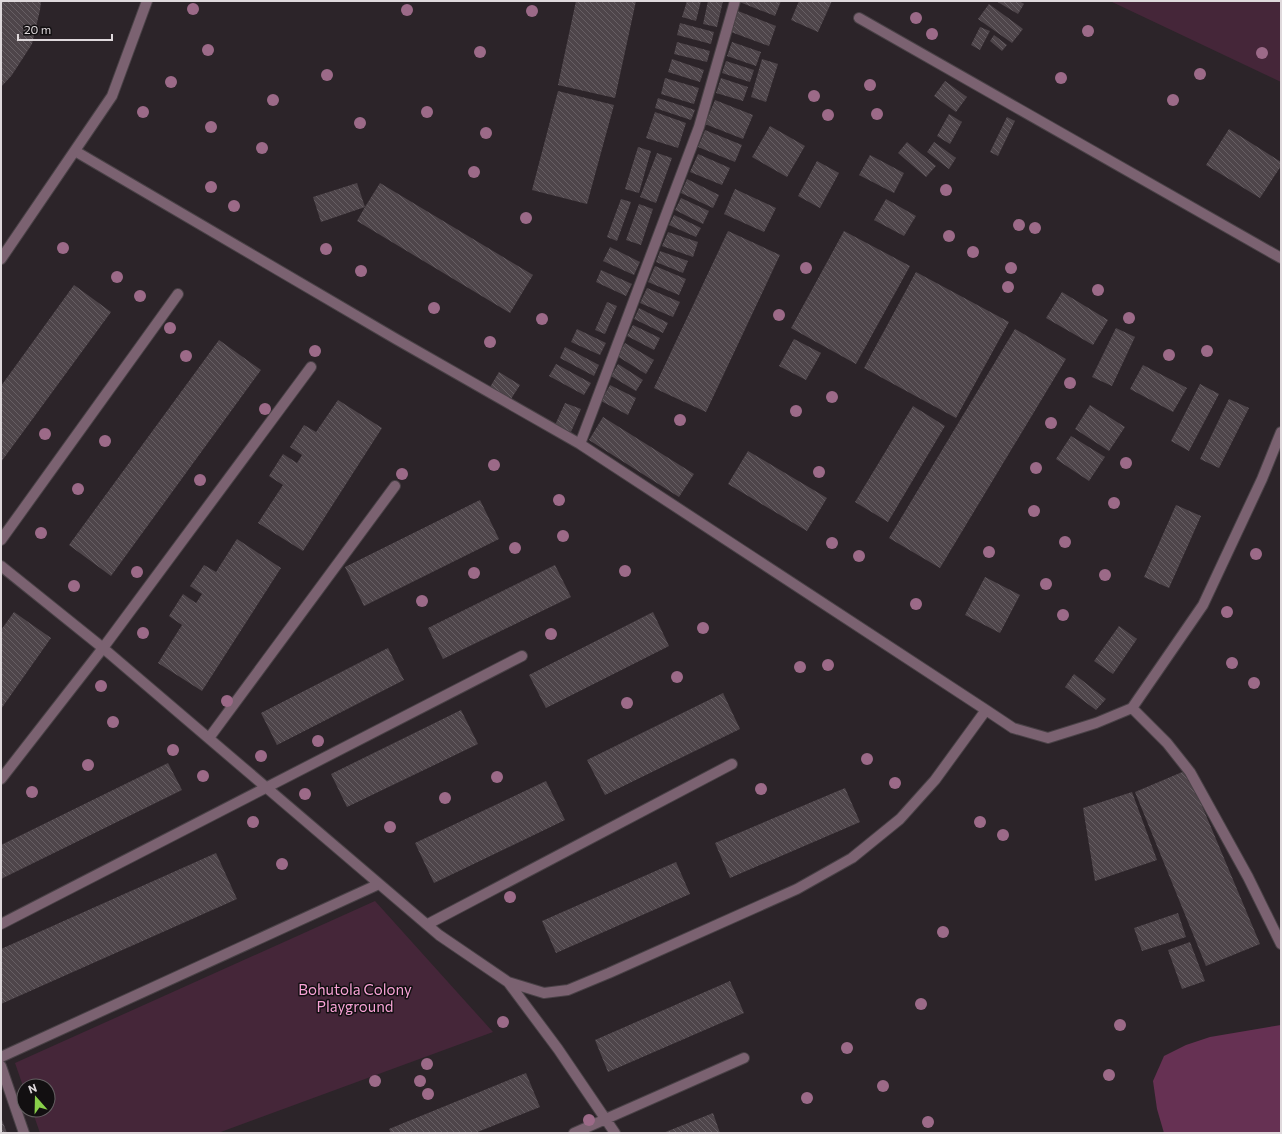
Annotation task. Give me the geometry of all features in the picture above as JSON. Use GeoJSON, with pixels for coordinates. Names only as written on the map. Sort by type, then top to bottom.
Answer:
{"type":"FeatureCollection","features":[{"type":"Feature","properties":{"kind":"street"},"geometry":{"type":"LineString","coordinates":[[1,259],[112,96],[147,1]]}},
{"type":"Feature","properties":{"kind":"street"},"geometry":{"type":"LineString","coordinates":[[580,444],[699,127],[735,1]]}},
{"type":"Feature","properties":{"kind":"street"},"geometry":{"type":"LineString","coordinates":[[859,18],[1281,258]]}},
{"type":"Feature","properties":{"kind":"street"},"geometry":{"type":"LineString","coordinates":[[75,151],[396,339],[580,444],[1013,728],[1048,738],[1096,723],[1132,708],[1203,605],[1262,479],[1281,432]]}},
{"type":"Feature","properties":{"kind":"street"},"geometry":{"type":"LineString","coordinates":[[1,540],[178,294]]}},
{"type":"Feature","properties":{"kind":"street"},"geometry":{"type":"LineString","coordinates":[[1,779],[102,648],[311,367]]}},
{"type":"Feature","properties":{"kind":"street"},"geometry":{"type":"LineString","coordinates":[[209,738],[395,486]]}},
{"type":"Feature","properties":{"kind":"street"},"geometry":{"type":"LineString","coordinates":[[1,566],[102,648],[266,786],[439,935],[508,982],[544,993],[568,990],[797,889],[852,858],[900,819],[935,780],[986,710]]}},
{"type":"Feature","properties":{"kind":"street"},"geometry":{"type":"LineString","coordinates":[[1,924],[266,786],[522,656]]}},
{"type":"Feature","properties":{"kind":"street"},"geometry":{"type":"LineString","coordinates":[[1132,708],[1167,743],[1190,772],[1248,877],[1281,944]]}},
{"type":"Feature","properties":{"kind":"street"},"geometry":{"type":"LineString","coordinates":[[428,924],[732,764]]}},
{"type":"Feature","properties":{"kind":"street"},"geometry":{"type":"LineString","coordinates":[[1,1057],[379,884]]}},
{"type":"Feature","properties":{"kind":"street"},"geometry":{"type":"LineString","coordinates":[[508,982],[558,1049],[615,1133]]}},
{"type":"Feature","properties":{"kind":"street"},"geometry":{"type":"LineString","coordinates":[[574,1133],[744,1058]]}},
{"type":"Feature","properties":{"kind":"street"},"geometry":{"type":"LineString","coordinates":[[1,1066],[24,1133]]}},
{"type":"Feature","properties":{"kind":"green space"},"geometry":{"type":"Polygon","coordinates":[[[1110,1],[1281,1],[1281,82],[1110,1]]]}},
{"type":"Feature","properties":{"kind":"green space","name":"Bohutola Colony Playground"},"geometry":{"type":"Polygon","coordinates":[[[375,901],[493,1032],[218,1133],[40,1133],[35,1118],[56,1118],[56,1078],[20,1078],[15,1063],[375,901]]]}},
{"type":"Feature","properties":{"kind":"shaded area"},"geometry":{"type":"Polygon","coordinates":[[[1281,1025],[1281,1133],[1164,1133],[1157,1109],[1153,1081],[1164,1056],[1186,1045],[1210,1037],[1281,1025]]]}},
{"type":"Feature","properties":{"kind":"building"},"geometry":{"type":"Polygon","coordinates":[[[1,1],[41,1],[32,44],[12,75],[1,87],[1,1]]]}},
{"type":"Feature","properties":{"kind":"building"},"geometry":{"type":"Polygon","coordinates":[[[576,1],[636,1],[615,98],[558,85],[576,1]]]}},
{"type":"Feature","properties":{"kind":"building"},"geometry":{"type":"Polygon","coordinates":[[[687,1],[701,1],[696,21],[682,17],[687,1]]]}},
{"type":"Feature","properties":{"kind":"building"},"geometry":{"type":"Polygon","coordinates":[[[708,1],[723,1],[717,27],[703,24],[708,1]]]}},
{"type":"Feature","properties":{"kind":"building"},"geometry":{"type":"Polygon","coordinates":[[[737,1],[781,1],[775,16],[737,1]]]}},
{"type":"Feature","properties":{"kind":"building"},"geometry":{"type":"Polygon","coordinates":[[[799,1],[832,1],[818,32],[791,20],[799,1]]]}},
{"type":"Feature","properties":{"kind":"building"},"geometry":{"type":"Polygon","coordinates":[[[996,1],[1019,1],[1024,4],[1018,14],[996,1]]]}},
{"type":"Feature","properties":{"kind":"building"},"geometry":{"type":"Polygon","coordinates":[[[989,4],[1023,29],[1012,43],[978,19],[989,4]]]}},
{"type":"Feature","properties":{"kind":"building"},"geometry":{"type":"Polygon","coordinates":[[[738,11],[776,26],[769,46],[731,32],[738,11]]]}},
{"type":"Feature","properties":{"kind":"building"},"geometry":{"type":"Polygon","coordinates":[[[680,23],[714,32],[711,44],[677,35],[680,23]]]}},
{"type":"Feature","properties":{"kind":"building"},"geometry":{"type":"Polygon","coordinates":[[[980,27],[990,31],[980,50],[971,45],[980,27]]]}},
{"type":"Feature","properties":{"kind":"building"},"geometry":{"type":"Polygon","coordinates":[[[994,35],[1007,45],[1002,51],[990,41],[994,35]]]}},
{"type":"Feature","properties":{"kind":"building"},"geometry":{"type":"Polygon","coordinates":[[[677,42],[710,51],[707,62],[674,54],[677,42]]]}},
{"type":"Feature","properties":{"kind":"building"},"geometry":{"type":"Polygon","coordinates":[[[732,42],[761,52],[756,66],[727,56],[732,42]]]}},
{"type":"Feature","properties":{"kind":"building"},"geometry":{"type":"Polygon","coordinates":[[[672,59],[704,70],[700,82],[668,72],[672,59]]]}},
{"type":"Feature","properties":{"kind":"building"},"geometry":{"type":"Polygon","coordinates":[[[762,59],[778,64],[766,102],[751,97],[762,59]]]}},
{"type":"Feature","properties":{"kind":"building"},"geometry":{"type":"Polygon","coordinates":[[[726,61],[754,70],[750,82],[722,73],[726,61]]]}},
{"type":"Feature","properties":{"kind":"building"},"geometry":{"type":"Polygon","coordinates":[[[665,78],[699,88],[694,104],[661,94],[665,78]]]}},
{"type":"Feature","properties":{"kind":"building"},"geometry":{"type":"Polygon","coordinates":[[[721,78],[748,87],[743,101],[716,93],[721,78]]]}},
{"type":"Feature","properties":{"kind":"building"},"geometry":{"type":"Polygon","coordinates":[[[945,81],[967,97],[956,112],[934,96],[945,81]]]}},
{"type":"Feature","properties":{"kind":"building"},"geometry":{"type":"Polygon","coordinates":[[[558,91],[614,105],[587,204],[532,190],[558,91]]]}},
{"type":"Feature","properties":{"kind":"building"},"geometry":{"type":"Polygon","coordinates":[[[658,98],[695,110],[691,120],[655,108],[658,98]]]}},
{"type":"Feature","properties":{"kind":"building"},"geometry":{"type":"Polygon","coordinates":[[[715,100],[753,115],[743,139],[705,124],[715,100]]]}},
{"type":"Feature","properties":{"kind":"building"},"geometry":{"type":"Polygon","coordinates":[[[655,112],[686,123],[678,148],[646,138],[655,112]]]}},
{"type":"Feature","properties":{"kind":"building"},"geometry":{"type":"Polygon","coordinates":[[[949,114],[962,122],[950,144],[937,136],[949,114]]]}},
{"type":"Feature","properties":{"kind":"building"},"geometry":{"type":"Polygon","coordinates":[[[1007,117],[1015,121],[998,156],[990,152],[1007,117]]]}},
{"type":"Feature","properties":{"kind":"building"},"geometry":{"type":"Polygon","coordinates":[[[770,126],[805,146],[787,177],[752,157],[770,126]]]}},
{"type":"Feature","properties":{"kind":"building"},"geometry":{"type":"Polygon","coordinates":[[[1229,129],[1281,162],[1281,166],[1260,198],[1206,165],[1229,129]]]}},
{"type":"Feature","properties":{"kind":"building"},"geometry":{"type":"Polygon","coordinates":[[[705,130],[742,145],[735,162],[698,147],[705,130]]]}},
{"type":"Feature","properties":{"kind":"building"},"geometry":{"type":"Polygon","coordinates":[[[907,142],[936,166],[926,177],[898,153],[907,142]]]}},
{"type":"Feature","properties":{"kind":"building"},"geometry":{"type":"Polygon","coordinates":[[[934,142],[956,158],[949,169],[927,152],[934,142]]]}},
{"type":"Feature","properties":{"kind":"building"},"geometry":{"type":"Polygon","coordinates":[[[638,147],[651,151],[639,193],[625,189],[638,147]]]}},
{"type":"Feature","properties":{"kind":"building"},"geometry":{"type":"Polygon","coordinates":[[[657,153],[672,158],[656,203],[640,197],[657,153]]]}},
{"type":"Feature","properties":{"kind":"building"},"geometry":{"type":"Polygon","coordinates":[[[698,154],[730,168],[722,185],[690,172],[698,154]]]}},
{"type":"Feature","properties":{"kind":"building"},"geometry":{"type":"Polygon","coordinates":[[[870,155],[904,173],[894,193],[859,175],[870,155]]]}},
{"type":"Feature","properties":{"kind":"building"},"geometry":{"type":"Polygon","coordinates":[[[817,161],[839,173],[820,208],[798,196],[817,161]]]}},
{"type":"Feature","properties":{"kind":"building"},"geometry":{"type":"Polygon","coordinates":[[[687,179],[719,195],[713,208],[681,193],[687,179]]]}},
{"type":"Feature","properties":{"kind":"building"},"geometry":{"type":"Polygon","coordinates":[[[357,183],[365,207],[321,222],[313,197],[357,183]]]}},
{"type":"Feature","properties":{"kind":"building"},"geometry":{"type":"Polygon","coordinates":[[[380,183],[533,275],[510,313],[357,221],[380,183]]]}},
{"type":"Feature","properties":{"kind":"building"},"geometry":{"type":"Polygon","coordinates":[[[735,189],[776,208],[764,232],[724,214],[735,189]]]}},
{"type":"Feature","properties":{"kind":"building"},"geometry":{"type":"Polygon","coordinates":[[[681,198],[709,211],[703,224],[675,210],[681,198]]]}},
{"type":"Feature","properties":{"kind":"building"},"geometry":{"type":"Polygon","coordinates":[[[621,199],[631,202],[617,241],[607,237],[621,199]]]}},
{"type":"Feature","properties":{"kind":"building"},"geometry":{"type":"Polygon","coordinates":[[[886,199],[916,216],[904,236],[874,220],[886,199]]]}},
{"type":"Feature","properties":{"kind":"building"},"geometry":{"type":"Polygon","coordinates":[[[639,204],[653,209],[641,245],[626,240],[639,204]]]}},
{"type":"Feature","properties":{"kind":"building"},"geometry":{"type":"Polygon","coordinates":[[[674,215],[701,228],[696,237],[669,225],[674,215]]]}},
{"type":"Feature","properties":{"kind":"building"},"geometry":{"type":"Polygon","coordinates":[[[728,231],[780,255],[706,412],[654,388],[728,231]]]}},
{"type":"Feature","properties":{"kind":"building"},"geometry":{"type":"Polygon","coordinates":[[[844,231],[910,266],[856,364],[791,328],[844,231]]]}},
{"type":"Feature","properties":{"kind":"building"},"geometry":{"type":"Polygon","coordinates":[[[668,232],[698,242],[693,257],[662,246],[668,232]]]}},
{"type":"Feature","properties":{"kind":"building"},"geometry":{"type":"Polygon","coordinates":[[[610,247],[640,262],[634,275],[603,261],[610,247]]]}},
{"type":"Feature","properties":{"kind":"building"},"geometry":{"type":"Polygon","coordinates":[[[660,251],[688,261],[683,273],[656,262],[660,251]]]}},
{"type":"Feature","properties":{"kind":"building"},"geometry":{"type":"Polygon","coordinates":[[[655,266],[686,279],[679,295],[648,282],[655,266]]]}},
{"type":"Feature","properties":{"kind":"building"},"geometry":{"type":"Polygon","coordinates":[[[601,270],[632,284],[626,296],[596,282],[601,270]]]}},
{"type":"Feature","properties":{"kind":"building"},"geometry":{"type":"Polygon","coordinates":[[[916,272],[1009,322],[956,418],[864,368],[916,272]]]}},
{"type":"Feature","properties":{"kind":"building"},"geometry":{"type":"Polygon","coordinates":[[[74,285],[111,312],[1,462],[1,386],[74,285]]]}},
{"type":"Feature","properties":{"kind":"building"},"geometry":{"type":"Polygon","coordinates":[[[647,288],[680,302],[673,317],[640,303],[647,288]]]}},
{"type":"Feature","properties":{"kind":"building"},"geometry":{"type":"Polygon","coordinates":[[[1062,292],[1108,320],[1093,345],[1046,318],[1062,292]]]}},
{"type":"Feature","properties":{"kind":"building"},"geometry":{"type":"Polygon","coordinates":[[[607,302],[617,306],[605,334],[595,330],[607,302]]]}},
{"type":"Feature","properties":{"kind":"building"},"geometry":{"type":"Polygon","coordinates":[[[639,308],[668,323],[663,333],[634,319],[639,308]]]}},
{"type":"Feature","properties":{"kind":"building"},"geometry":{"type":"Polygon","coordinates":[[[633,325],[660,338],[654,350],[627,336],[633,325]]]}},
{"type":"Feature","properties":{"kind":"building"},"geometry":{"type":"Polygon","coordinates":[[[1116,328],[1135,337],[1112,386],[1092,377],[1116,328]]]}},
{"type":"Feature","properties":{"kind":"building"},"geometry":{"type":"Polygon","coordinates":[[[577,329],[606,343],[600,355],[571,342],[577,329]]]}},
{"type":"Feature","properties":{"kind":"building"},"geometry":{"type":"Polygon","coordinates":[[[1015,329],[1066,359],[940,568],[889,538],[1015,329]]]}},
{"type":"Feature","properties":{"kind":"building"},"geometry":{"type":"Polygon","coordinates":[[[794,339],[821,353],[806,380],[779,366],[794,339]]]}},
{"type":"Feature","properties":{"kind":"building"},"geometry":{"type":"Polygon","coordinates":[[[219,340],[261,370],[111,576],[69,545],[219,340]]]}},
{"type":"Feature","properties":{"kind":"building"},"geometry":{"type":"Polygon","coordinates":[[[625,343],[654,360],[646,374],[617,356],[625,343]]]}},
{"type":"Feature","properties":{"kind":"building"},"geometry":{"type":"Polygon","coordinates":[[[565,347],[599,365],[594,376],[560,358],[565,347]]]}},
{"type":"Feature","properties":{"kind":"building"},"geometry":{"type":"Polygon","coordinates":[[[556,364],[591,383],[584,395],[549,376],[556,364]]]}},
{"type":"Feature","properties":{"kind":"building"},"geometry":{"type":"Polygon","coordinates":[[[618,364],[643,380],[636,391],[611,376],[618,364]]]}},
{"type":"Feature","properties":{"kind":"building"},"geometry":{"type":"Polygon","coordinates":[[[1143,365],[1187,388],[1173,412],[1130,389],[1143,365]]]}},
{"type":"Feature","properties":{"kind":"building"},"geometry":{"type":"Polygon","coordinates":[[[499,372],[520,385],[511,399],[490,387],[499,372]]]}},
{"type":"Feature","properties":{"kind":"building"},"geometry":{"type":"Polygon","coordinates":[[[1200,384],[1219,394],[1189,451],[1171,441],[1200,384]]]}},
{"type":"Feature","properties":{"kind":"building"},"geometry":{"type":"Polygon","coordinates":[[[610,385],[636,398],[628,415],[601,401],[610,385]]]}},
{"type":"Feature","properties":{"kind":"building"},"geometry":{"type":"Polygon","coordinates":[[[1229,399],[1249,408],[1219,468],[1200,459],[1229,399]]]}},
{"type":"Feature","properties":{"kind":"building"},"geometry":{"type":"Polygon","coordinates":[[[338,400],[382,428],[303,551],[258,523],[283,485],[269,476],[283,454],[297,463],[302,455],[290,447],[304,425],[316,432],[338,400]]]}},
{"type":"Feature","properties":{"kind":"building"},"geometry":{"type":"Polygon","coordinates":[[[565,403],[581,409],[571,432],[555,425],[565,403]]]}},
{"type":"Feature","properties":{"kind":"building"},"geometry":{"type":"Polygon","coordinates":[[[1090,405],[1125,427],[1109,451],[1075,429],[1090,405]]]}},
{"type":"Feature","properties":{"kind":"building"},"geometry":{"type":"Polygon","coordinates":[[[913,406],[945,426],[888,522],[855,502],[913,406]]]}},
{"type":"Feature","properties":{"kind":"building"},"geometry":{"type":"Polygon","coordinates":[[[603,417],[694,474],[679,497],[589,440],[603,417]]]}},
{"type":"Feature","properties":{"kind":"building"},"geometry":{"type":"Polygon","coordinates":[[[1071,436],[1105,457],[1089,481],[1056,459],[1071,436]]]}},
{"type":"Feature","properties":{"kind":"building"},"geometry":{"type":"Polygon","coordinates":[[[748,451],[827,498],[807,531],[728,484],[748,451]]]}},
{"type":"Feature","properties":{"kind":"building"},"geometry":{"type":"Polygon","coordinates":[[[480,500],[499,539],[364,606],[345,567],[480,500]]]}},
{"type":"Feature","properties":{"kind":"building"},"geometry":{"type":"Polygon","coordinates":[[[1176,505],[1201,516],[1169,588],[1144,577],[1176,505]]]}},
{"type":"Feature","properties":{"kind":"building"},"geometry":{"type":"Polygon","coordinates":[[[237,539],[281,568],[202,691],[158,663],[182,625],[169,616],[183,594],[196,603],[202,594],[190,586],[204,565],[216,572],[237,539]]]}},
{"type":"Feature","properties":{"kind":"building"},"geometry":{"type":"Polygon","coordinates":[[[555,565],[571,597],[443,659],[428,628],[555,565]]]}},
{"type":"Feature","properties":{"kind":"building"},"geometry":{"type":"Polygon","coordinates":[[[985,577],[1020,595],[1000,633],[965,615],[985,577]]]}},
{"type":"Feature","properties":{"kind":"building"},"geometry":{"type":"Polygon","coordinates":[[[14,612],[51,638],[1,709],[1,630],[14,612]]]}},
{"type":"Feature","properties":{"kind":"building"},"geometry":{"type":"Polygon","coordinates":[[[653,612],[669,646],[546,708],[529,675],[653,612]]]}},
{"type":"Feature","properties":{"kind":"building"},"geometry":{"type":"Polygon","coordinates":[[[1119,626],[1137,639],[1113,674],[1094,661],[1119,626]]]}},
{"type":"Feature","properties":{"kind":"building"},"geometry":{"type":"Polygon","coordinates":[[[388,648],[404,680],[277,745],[261,713],[388,648]]]}},
{"type":"Feature","properties":{"kind":"building"},"geometry":{"type":"Polygon","coordinates":[[[1074,674],[1106,699],[1096,710],[1065,687],[1074,674]]]}},
{"type":"Feature","properties":{"kind":"building"},"geometry":{"type":"Polygon","coordinates":[[[723,693],[740,729],[605,795],[587,760],[723,693]]]}},
{"type":"Feature","properties":{"kind":"building"},"geometry":{"type":"Polygon","coordinates":[[[461,710],[478,744],[347,807],[331,774],[461,710]]]}},
{"type":"Feature","properties":{"kind":"building"},"geometry":{"type":"Polygon","coordinates":[[[168,763],[182,790],[1,879],[1,845],[168,763]]]}},
{"type":"Feature","properties":{"kind":"building"},"geometry":{"type":"Polygon","coordinates":[[[1187,770],[1260,944],[1206,966],[1135,792],[1187,770]]]}},
{"type":"Feature","properties":{"kind":"building"},"geometry":{"type":"Polygon","coordinates":[[[546,781],[565,820],[434,883],[415,843],[546,781]]]}},
{"type":"Feature","properties":{"kind":"building"},"geometry":{"type":"Polygon","coordinates":[[[845,788],[860,822],[730,878],[715,843],[845,788]]]}},
{"type":"Feature","properties":{"kind":"building"},"geometry":{"type":"Polygon","coordinates":[[[1132,792],[1157,860],[1095,881],[1083,808],[1132,792]]]}},
{"type":"Feature","properties":{"kind":"building"},"geometry":{"type":"Polygon","coordinates":[[[216,853],[237,899],[1,1004],[1,949],[216,853]]]}},
{"type":"Feature","properties":{"kind":"building"},"geometry":{"type":"Polygon","coordinates":[[[676,862],[690,894],[556,953],[542,921],[676,862]]]}},
{"type":"Feature","properties":{"kind":"building"},"geometry":{"type":"Polygon","coordinates":[[[1178,913],[1186,937],[1142,951],[1134,928],[1178,913]]]}},
{"type":"Feature","properties":{"kind":"building"},"geometry":{"type":"Polygon","coordinates":[[[1190,942],[1205,981],[1182,989],[1168,950],[1190,942]]]}},
{"type":"Feature","properties":{"kind":"building"},"geometry":{"type":"Polygon","coordinates":[[[730,981],[744,1013],[608,1072],[595,1040],[730,981]]]}},
{"type":"Feature","properties":{"kind":"building"},"geometry":{"type":"Polygon","coordinates":[[[526,1073],[540,1107],[475,1133],[391,1133],[389,1129],[526,1073]]]}},
{"type":"Feature","properties":{"kind":"building"},"geometry":{"type":"Polygon","coordinates":[[[713,1113],[720,1133],[663,1133],[713,1113]]]}},
{"type":"Feature","properties":{"kind":"building"},"geometry":{"type":"Polygon","coordinates":[[[1,1117],[7,1133],[1,1133],[1,1117]]]}}]}
